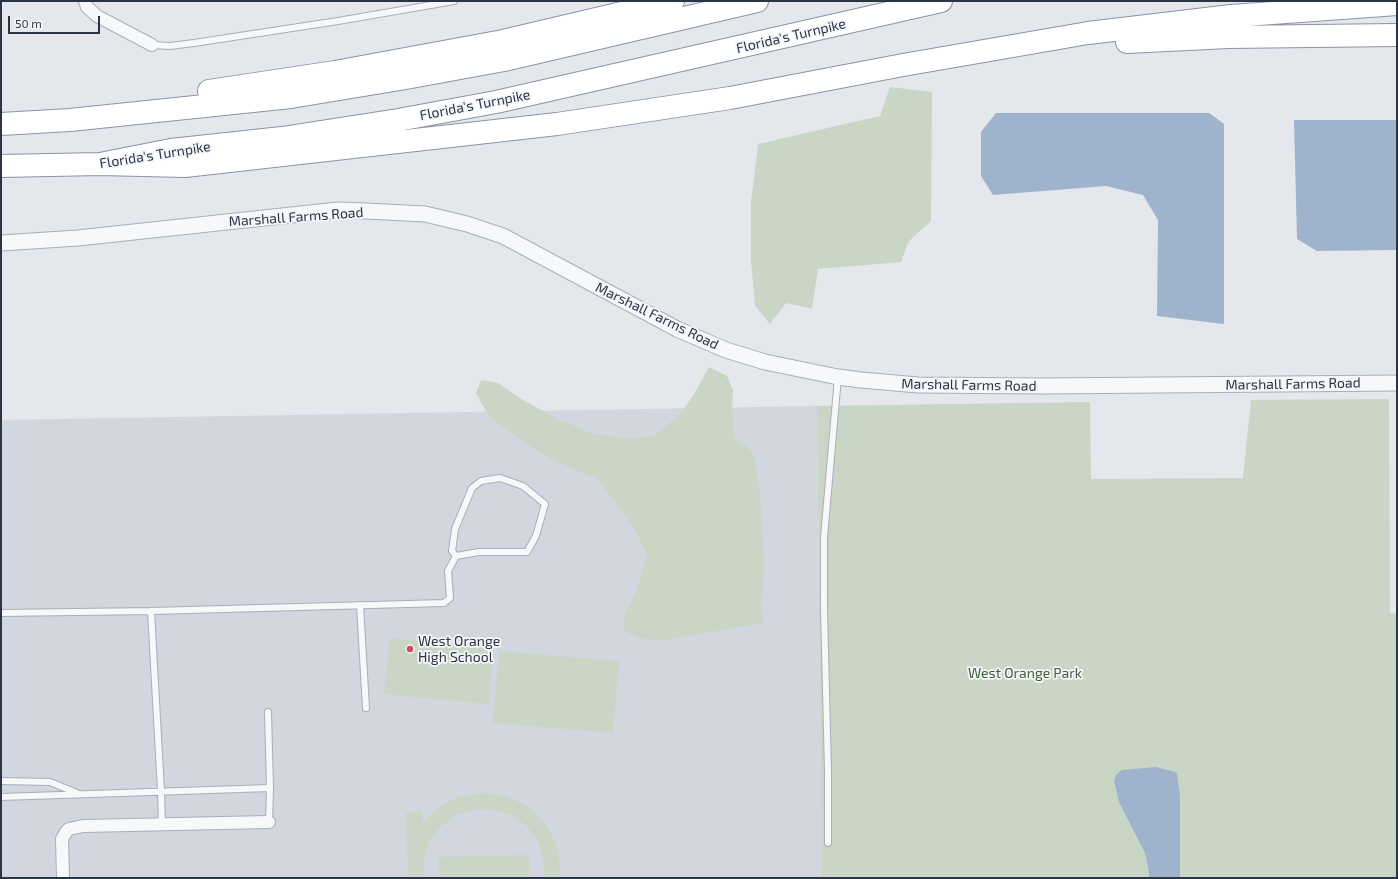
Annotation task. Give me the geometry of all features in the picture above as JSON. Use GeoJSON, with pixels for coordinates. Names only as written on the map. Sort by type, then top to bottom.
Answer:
{"type":"FeatureCollection","features":[{"type":"Feature","properties":{"kind":"highway"},"geometry":{"type":"LineString","coordinates":[[70,120],[198,93],[335,72],[495,43],[673,1]]}},
{"type":"Feature","properties":{"kind":"highway"},"geometry":{"type":"LineString","coordinates":[[1,124],[70,120],[291,97],[504,60],[757,1]]}},
{"type":"Feature","properties":{"kind":"highway","name":"Florida's Turnpike"},"geometry":{"type":"LineString","coordinates":[[1,166],[100,164],[171,150],[282,138],[398,120],[496,102],[941,1]]}},
{"type":"Feature","properties":{"kind":"highway"},"geometry":{"type":"LineString","coordinates":[[100,164],[185,166],[557,124],[730,98],[903,65],[1096,32],[1231,16],[1397,4]]}},
{"type":"Feature","properties":{"kind":"highway"},"geometry":{"type":"LineString","coordinates":[[903,65],[1088,43],[1228,37],[1397,35]]}},
{"type":"Feature","properties":{"kind":"street"},"geometry":{"type":"LineString","coordinates":[[85,1],[87,7],[97,16],[152,45]]}},
{"type":"Feature","properties":{"kind":"street","name":"Marshall Farms Road"},"geometry":{"type":"LineString","coordinates":[[1,243],[78,238],[338,210],[425,214],[467,224],[503,236],[677,329],[726,350],[765,362],[838,377],[918,385],[1048,386],[1397,383]]}},
{"type":"Feature","properties":{"kind":"street"},"geometry":{"type":"LineString","coordinates":[[63,878],[62,839],[66,832],[70,829],[83,826],[269,822]]}},
{"type":"Feature","properties":{"kind":"lane"},"geometry":{"type":"LineString","coordinates":[[152,45],[170,46],[194,43],[338,21],[454,1]]}},
{"type":"Feature","properties":{"kind":"lane"},"geometry":{"type":"LineString","coordinates":[[828,843],[824,537],[838,377]]}},
{"type":"Feature","properties":{"kind":"lane"},"geometry":{"type":"LineString","coordinates":[[500,478],[523,486],[545,504],[536,536],[527,552],[479,552],[456,556],[452,551],[455,529],[472,488],[481,481],[500,478]]}},
{"type":"Feature","properties":{"kind":"lane"},"geometry":{"type":"LineString","coordinates":[[1,613],[151,611],[444,603],[450,598],[448,571],[456,556]]}},
{"type":"Feature","properties":{"kind":"lane"},"geometry":{"type":"LineString","coordinates":[[360,605],[366,708]]}},
{"type":"Feature","properties":{"kind":"lane"},"geometry":{"type":"LineString","coordinates":[[151,611],[162,825]]}},
{"type":"Feature","properties":{"kind":"lane"},"geometry":{"type":"LineString","coordinates":[[268,712],[270,788],[269,822]]}},
{"type":"Feature","properties":{"kind":"lane"},"geometry":{"type":"LineString","coordinates":[[1,781],[50,782],[80,794]]}},
{"type":"Feature","properties":{"kind":"lane"},"geometry":{"type":"LineString","coordinates":[[1,797],[270,788]]}},
{"type":"Feature","properties":{"kind":"shaded area","name":"West Orange High School"},"geometry":{"type":"Polygon","coordinates":[[[817,406],[822,878],[1,878],[1,420],[817,406]]]}},
{"type":"Feature","properties":{"kind":"green space"},"geometry":{"type":"Polygon","coordinates":[[[890,87],[932,92],[931,221],[908,242],[901,262],[818,269],[812,309],[786,303],[770,324],[755,306],[751,260],[751,202],[758,144],[880,116],[890,87]]]}},
{"type":"Feature","properties":{"kind":"green space"},"geometry":{"type":"Polygon","coordinates":[[[709,367],[727,376],[733,391],[732,413],[735,440],[745,445],[754,455],[760,494],[764,567],[761,604],[763,623],[658,641],[638,638],[623,630],[624,617],[638,587],[647,555],[634,528],[598,479],[561,464],[534,449],[496,422],[485,410],[476,393],[481,380],[498,383],[523,400],[559,420],[592,433],[629,439],[655,436],[682,412],[696,391],[709,367]]]}},
{"type":"Feature","properties":{"kind":"green space","name":"West Orange Park"},"geometry":{"type":"Polygon","coordinates":[[[1389,399],[1390,613],[1397,614],[1397,878],[822,878],[817,406],[1090,402],[1091,479],[1243,478],[1251,400],[1389,399]]]}},
{"type":"Feature","properties":{"kind":"green space"},"geometry":{"type":"Polygon","coordinates":[[[390,638],[494,648],[488,704],[384,694],[390,638]]]}},
{"type":"Feature","properties":{"kind":"green space"},"geometry":{"type":"Polygon","coordinates":[[[499,651],[619,661],[613,733],[493,723],[499,651]]]}},
{"type":"Feature","properties":{"kind":"green space"},"geometry":{"type":"Polygon","coordinates":[[[482,793],[506,796],[527,806],[537,814],[551,833],[556,844],[559,856],[560,878],[544,878],[541,849],[537,840],[526,825],[510,815],[492,809],[483,809],[473,810],[455,816],[440,827],[429,842],[426,851],[423,878],[408,878],[406,813],[422,812],[423,823],[438,808],[448,802],[459,797],[482,793]]]}},
{"type":"Feature","properties":{"kind":"green space"},"geometry":{"type":"Polygon","coordinates":[[[529,855],[529,878],[439,878],[439,857],[529,855]]]}},
{"type":"Feature","properties":{"kind":"water"},"geometry":{"type":"Polygon","coordinates":[[[996,113],[1209,113],[1224,124],[1224,324],[1157,316],[1158,220],[1143,195],[1106,186],[993,195],[981,176],[981,132],[996,113]]]}},
{"type":"Feature","properties":{"kind":"water"},"geometry":{"type":"Polygon","coordinates":[[[1294,120],[1397,120],[1397,250],[1317,251],[1297,239],[1294,120]]]}},
{"type":"Feature","properties":{"kind":"water"},"geometry":{"type":"Polygon","coordinates":[[[1156,767],[1177,773],[1180,796],[1180,878],[1149,878],[1145,853],[1119,802],[1114,781],[1116,775],[1122,770],[1156,767]]]}},
{"type":"Feature","properties":{"kind":"place","name":"West Orange High School"},"geometry":{"type":"Point","coordinates":[410,649]}}]}
